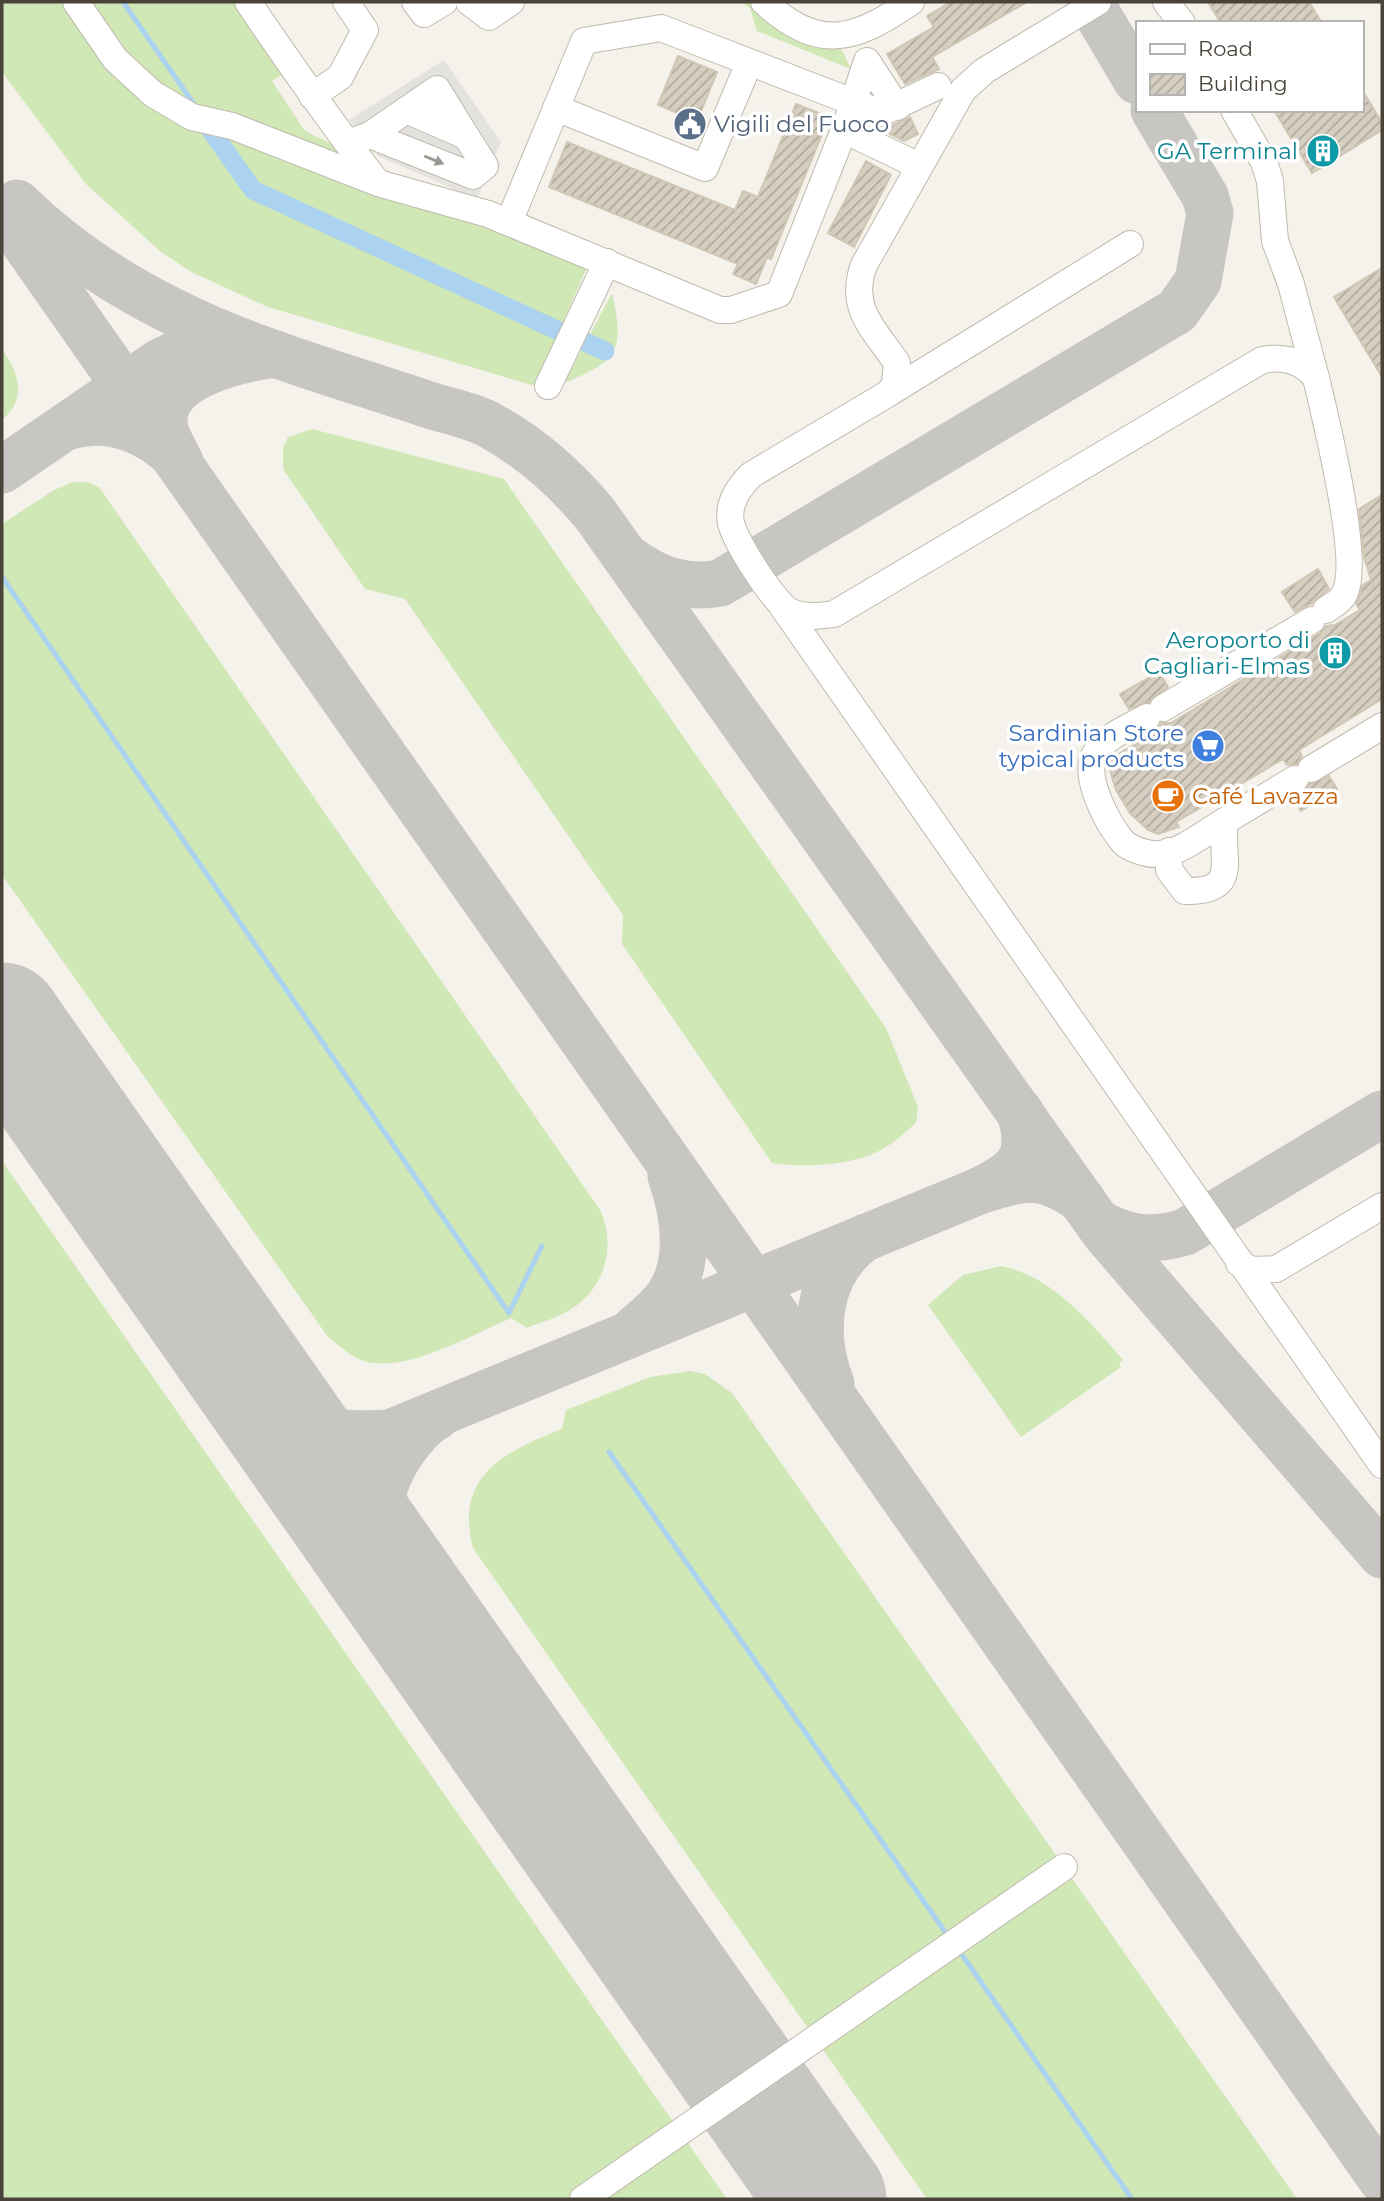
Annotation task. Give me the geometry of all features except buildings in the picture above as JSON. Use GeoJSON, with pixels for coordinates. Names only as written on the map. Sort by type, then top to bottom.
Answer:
{"type":"FeatureCollection","features":[{"type":"Feature","properties":{"kind":"street"},"geometry":{"type":"LineString","coordinates":[[76,2],[115,59],[153,94],[179,111],[232,126],[378,183],[509,222],[720,310],[774,298],[779,294],[844,130],[867,61]]}},
{"type":"Feature","properties":{"kind":"street"},"geometry":{"type":"LineString","coordinates":[[248,2],[338,133],[473,176],[485,166],[437,89],[360,139]]}},
{"type":"Feature","properties":{"kind":"street"},"geometry":{"type":"LineString","coordinates":[[312,96],[340,77],[365,30],[346,2]]}},
{"type":"Feature","properties":{"kind":"street"},"geometry":{"type":"LineString","coordinates":[[415,2],[424,14],[444,2]]}},
{"type":"Feature","properties":{"kind":"street"},"geometry":{"type":"LineString","coordinates":[[468,2],[489,17],[511,2]]}},
{"type":"Feature","properties":{"kind":"street"},"geometry":{"type":"LineString","coordinates":[[764,2],[787,22],[831,37],[861,32],[911,2]]}},
{"type":"Feature","properties":{"kind":"street"},"geometry":{"type":"LineString","coordinates":[[889,393],[895,384],[897,363],[866,318],[858,299],[858,283],[919,166],[957,97],[984,71],[1098,2]]}},
{"type":"Feature","properties":{"kind":"street"},"geometry":{"type":"LineString","coordinates":[[1166,2],[1180,21]]}},
{"type":"Feature","properties":{"kind":"street"},"geometry":{"type":"LineString","coordinates":[[509,222],[584,41],[661,28],[881,113],[938,86]]}},
{"type":"Feature","properties":{"kind":"street"},"geometry":{"type":"LineString","coordinates":[[861,32],[867,61],[897,107]]}},
{"type":"Feature","properties":{"kind":"street"},"geometry":{"type":"LineString","coordinates":[[556,108],[705,168],[749,63]]}},
{"type":"Feature","properties":{"kind":"street"},"geometry":{"type":"LineString","coordinates":[[1235,112],[1264,162],[1270,181],[1275,242],[1291,284],[1336,460],[1339,498],[1351,562],[1343,596],[1319,615],[1102,745],[1094,755],[1091,779],[1094,793],[1124,843],[1142,852],[1158,854],[1169,851],[1225,821],[1382,726]]}},
{"type":"Feature","properties":{"kind":"street"},"geometry":{"type":"LineString","coordinates":[[844,130],[919,166]]}},
{"type":"Feature","properties":{"kind":"street"},"geometry":{"type":"LineString","coordinates":[[360,139],[378,183]]}},
{"type":"Feature","properties":{"kind":"street"},"geometry":{"type":"LineString","coordinates":[[1130,244],[751,475],[735,496],[731,523],[780,603],[1382,1465]]}},
{"type":"Feature","properties":{"kind":"street"},"geometry":{"type":"LineString","coordinates":[[548,386],[607,262]]}},
{"type":"Feature","properties":{"kind":"street"},"geometry":{"type":"LineString","coordinates":[[780,603],[789,611],[802,615],[834,614],[1262,360],[1274,351],[1285,332],[1291,307],[1291,284]]}},
{"type":"Feature","properties":{"kind":"street"},"geometry":{"type":"LineString","coordinates":[[1262,360],[1285,358],[1309,369],[1316,378]]}},
{"type":"Feature","properties":{"kind":"street"},"geometry":{"type":"LineString","coordinates":[[897,363],[927,370]]}},
{"type":"Feature","properties":{"kind":"street"},"geometry":{"type":"LineString","coordinates":[[823,665],[823,634],[834,614]]}},
{"type":"Feature","properties":{"kind":"street"},"geometry":{"type":"LineString","coordinates":[[1169,851],[1169,870],[1185,891],[1203,891],[1219,884],[1226,874],[1225,821]]}},
{"type":"Feature","properties":{"kind":"street"},"geometry":{"type":"LineString","coordinates":[[1239,1263],[1262,1271],[1276,1269],[1382,1206]]}},
{"type":"Feature","properties":{"kind":"street"},"geometry":{"type":"LineString","coordinates":[[1272,1310],[1280,1273],[1293,1261]]}},
{"type":"Feature","properties":{"kind":"street"},"geometry":{"type":"LineString","coordinates":[[583,2199],[1064,1867]]}},
{"type":"Feature","properties":{"kind":"green space"},"geometry":{"type":"Polygon","coordinates":[[[2,2],[62,2],[94,48],[224,134],[473,219],[587,267],[535,386],[268,307],[193,273],[161,252],[86,184],[2,72],[2,2]]]}},
{"type":"Feature","properties":{"kind":"green space"},"geometry":{"type":"Polygon","coordinates":[[[88,2],[238,2],[286,72],[272,81],[305,131],[348,152],[348,164],[180,102],[129,57],[88,2]]]}},
{"type":"Feature","properties":{"kind":"green space"},"geometry":{"type":"Polygon","coordinates":[[[742,2],[755,2],[842,50],[851,69],[757,31],[750,8],[742,2]]]}},
{"type":"Feature","properties":{"kind":"green space"},"geometry":{"type":"Polygon","coordinates":[[[612,293],[618,328],[613,352],[596,368],[564,383],[612,293]]]}},
{"type":"Feature","properties":{"kind":"green space"},"geometry":{"type":"Polygon","coordinates":[[[2,349],[16,376],[18,394],[10,412],[2,420],[2,349]]]}},
{"type":"Feature","properties":{"kind":"green space"},"geometry":{"type":"Polygon","coordinates":[[[312,429],[504,479],[886,1028],[918,1107],[916,1123],[898,1139],[874,1153],[846,1162],[815,1165],[772,1163],[622,944],[623,915],[405,599],[365,589],[283,469],[283,448],[288,437],[312,429]]]}},
{"type":"Feature","properties":{"kind":"green space"},"geometry":{"type":"Polygon","coordinates":[[[73,482],[87,482],[99,487],[600,1210],[607,1237],[605,1264],[593,1288],[568,1311],[527,1328],[511,1318],[444,1348],[390,1363],[367,1362],[355,1357],[328,1337],[2,875],[2,524],[54,490],[73,482]]]}},
{"type":"Feature","properties":{"kind":"green space"},"geometry":{"type":"Polygon","coordinates":[[[2,1161],[727,2199],[2,2199],[2,1161]]]}},
{"type":"Feature","properties":{"kind":"green space"},"geometry":{"type":"Polygon","coordinates":[[[1001,1266],[1020,1271],[1054,1290],[1098,1331],[1123,1360],[1119,1364],[1121,1367],[1021,1437],[928,1305],[963,1275],[1001,1266]]]}},
{"type":"Feature","properties":{"kind":"green space"},"geometry":{"type":"Polygon","coordinates":[[[690,1371],[705,1374],[732,1393],[1297,2199],[927,2199],[473,1548],[469,1523],[471,1503],[477,1485],[488,1470],[521,1447],[562,1429],[566,1410],[650,1377],[690,1371]]]}},
{"type":"Feature","properties":{"kind":"shaded area"},"geometry":{"type":"Polygon","coordinates":[[[444,60],[501,142],[477,199],[378,156],[349,120],[444,60]]]}},
{"type":"Feature","properties":{"kind":"waterway"},"geometry":{"type":"LineString","coordinates":[[123,2],[196,107]]}},
{"type":"Feature","properties":{"kind":"waterway"},"geometry":{"type":"LineString","coordinates":[[212,132],[253,190],[559,331]]}},
{"type":"Feature","properties":{"kind":"waterway"},"geometry":{"type":"LineString","coordinates":[[585,342],[605,351]]}},
{"type":"Feature","properties":{"kind":"waterway"},"geometry":{"type":"LineString","coordinates":[[2,577],[509,1313],[542,1246]]}},
{"type":"Feature","properties":{"kind":"waterway"},"geometry":{"type":"LineString","coordinates":[[609,1452],[948,1936]]}},
{"type":"Feature","properties":{"kind":"waterway"},"geometry":{"type":"LineString","coordinates":[[958,1949],[1132,2199]]}},
{"type":"Feature","properties":{"kind":"taxiway"},"geometry":{"type":"LineString","coordinates":[[1090,2],[1136,79]]}},
{"type":"Feature","properties":{"kind":"taxiway"},"geometry":{"type":"LineString","coordinates":[[629,559],[650,572],[683,584],[720,583],[1177,311],[1198,281],[1210,213],[1205,196],[1155,112]]}},
{"type":"Feature","properties":{"kind":"taxiway"},"geometry":{"type":"LineString","coordinates":[[17,203],[45,229],[106,274],[171,311],[275,354],[484,422],[534,454],[572,488],[595,514],[1105,1233],[1382,1555]]}},
{"type":"Feature","properties":{"kind":"taxiway"},"geometry":{"type":"LineString","coordinates":[[2,211],[1382,2180]]}},
{"type":"Feature","properties":{"kind":"taxiway"},"geometry":{"type":"LineString","coordinates":[[2,470],[160,362],[181,352],[221,345]]}},
{"type":"Feature","properties":{"kind":"taxiway"},"geometry":{"type":"LineString","coordinates":[[66,427],[97,422],[128,427],[155,441],[180,462],[164,427],[167,406],[176,392],[189,381],[224,365],[275,354]]}},
{"type":"Feature","properties":{"kind":"taxiway"},"geometry":{"type":"LineString","coordinates":[[1020,1112],[1025,1142],[1019,1162],[1004,1177],[979,1191],[1008,1182],[1032,1179],[1055,1184],[1082,1200]]}},
{"type":"Feature","properties":{"kind":"taxiway"},"geometry":{"type":"LineString","coordinates":[[1098,1223],[1130,1236],[1151,1238],[1185,1232],[1382,1114]]}},
{"type":"Feature","properties":{"kind":"taxiway"},"geometry":{"type":"LineString","coordinates":[[635,1329],[667,1298],[680,1270],[683,1254],[682,1222],[671,1176]]}},
{"type":"Feature","properties":{"kind":"taxiway"},"geometry":{"type":"LineString","coordinates":[[232,1350],[281,1406],[314,1427],[359,1434],[390,1433],[979,1191]]}},
{"type":"Feature","properties":{"kind":"taxiway"},"geometry":{"type":"LineString","coordinates":[[831,1384],[821,1344],[823,1303],[828,1284],[837,1267],[866,1237]]}},
{"type":"Feature","properties":{"kind":"taxiway"},"geometry":{"type":"LineString","coordinates":[[428,1630],[403,1588],[385,1546],[381,1503],[387,1480],[399,1456],[420,1429],[436,1417]]}},
{"type":"Feature","properties":{"kind":"runway"},"geometry":{"type":"LineString","coordinates":[[2,1022],[827,2199]]}},
{"type":"Feature","properties":{"kind":"place","name":"Vigili del Fuoco"},"geometry":{"type":"Point","coordinates":[690,124]}},
{"type":"Feature","properties":{"kind":"place","name":"GA Terminal"},"geometry":{"type":"Point","coordinates":[1323,151]}},
{"type":"Feature","properties":{"kind":"place","name":"Aeroporto di Cagliari-Elmas"},"geometry":{"type":"Point","coordinates":[1335,653]}},
{"type":"Feature","properties":{"kind":"place","name":"Sardinian Store typical products"},"geometry":{"type":"Point","coordinates":[1208,746]}},
{"type":"Feature","properties":{"kind":"place","name":"Café Lavazza"},"geometry":{"type":"Point","coordinates":[1168,796]}}]}
